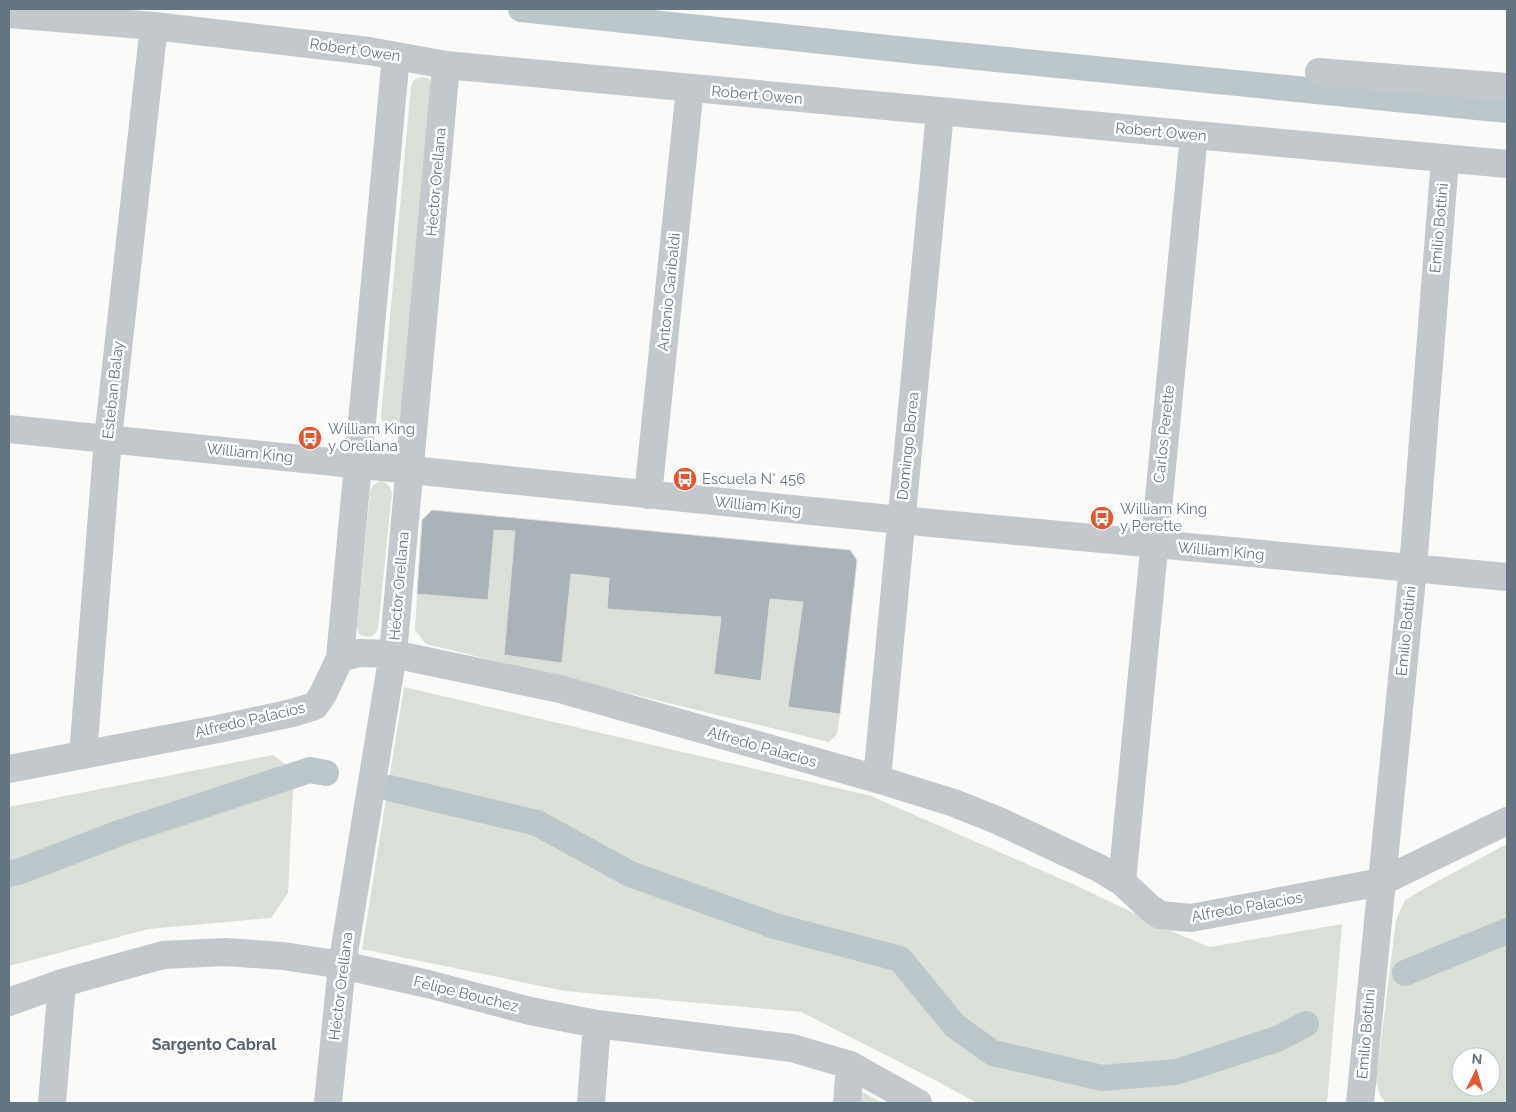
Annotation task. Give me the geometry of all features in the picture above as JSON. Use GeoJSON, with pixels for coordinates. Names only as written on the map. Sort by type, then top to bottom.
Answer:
{"type":"FeatureCollection","features":[{"type":"Feature","properties":{"kind":"street","name":"Robert Owen"},"geometry":{"type":"LineString","coordinates":[[9,14],[154,26],[369,51],[446,65],[1507,164]]}},
{"type":"Feature","properties":{"kind":"street","name":"Esteban Balay"},"geometry":{"type":"LineString","coordinates":[[83,755],[108,439],[154,26]]}},
{"type":"Feature","properties":{"kind":"street"},"geometry":{"type":"LineString","coordinates":[[340,658],[396,56]]}},
{"type":"Feature","properties":{"kind":"street","name":"Héctor Orellana"},"geometry":{"type":"LineString","coordinates":[[328,1103],[342,965],[393,654],[446,65]]}},
{"type":"Feature","properties":{"kind":"street"},"geometry":{"type":"LineString","coordinates":[[1319,72],[1507,87]]}},
{"type":"Feature","properties":{"kind":"street","name":"Antonio Garibaldi"},"geometry":{"type":"LineString","coordinates":[[648,495],[690,88]]}},
{"type":"Feature","properties":{"kind":"street","name":"Domingo Borea"},"geometry":{"type":"LineString","coordinates":[[877,779],[940,112]]}},
{"type":"Feature","properties":{"kind":"street","name":"Carlos Perette"},"geometry":{"type":"LineString","coordinates":[[1122,882],[1194,135]]}},
{"type":"Feature","properties":{"kind":"street","name":"Emilio Bottini"},"geometry":{"type":"LineString","coordinates":[[1360,1103],[1413,568],[1445,159]]}},
{"type":"Feature","properties":{"kind":"street","name":"William King"},"geometry":{"type":"LineString","coordinates":[[9,429],[1153,545],[1507,577]]}},
{"type":"Feature","properties":{"kind":"street","name":"Alfredo Palacios"},"geometry":{"type":"LineString","coordinates":[[9,768],[274,717],[315,706],[323,694],[340,658],[360,653],[393,654],[560,689],[877,779],[954,803],[999,821],[1099,868],[1122,882],[1160,915],[1176,918],[1191,918],[1381,882],[1507,821]]}},
{"type":"Feature","properties":{"kind":"street","name":"Felipe Bouchez"},"geometry":{"type":"LineString","coordinates":[[9,1002],[62,983],[162,955],[225,952],[283,956],[342,965],[428,984],[530,1011],[597,1024],[792,1048],[850,1066],[918,1103]]}},
{"type":"Feature","properties":{"kind":"street"},"geometry":{"type":"LineString","coordinates":[[52,1103],[62,983]]}},
{"type":"Feature","properties":{"kind":"street"},"geometry":{"type":"LineString","coordinates":[[591,1103],[597,1024]]}},
{"type":"Feature","properties":{"kind":"street"},"geometry":{"type":"LineString","coordinates":[[847,1103],[850,1066]]}},
{"type":"Feature","properties":{"kind":"shaded area"},"geometry":{"type":"Polygon","coordinates":[[[422,77],[428,78],[432,83],[402,419],[396,426],[389,427],[383,424],[381,417],[411,86],[415,80],[422,77]]]}},
{"type":"Feature","properties":{"kind":"shaded area"},"geometry":{"type":"Polygon","coordinates":[[[382,481],[389,486],[392,493],[378,629],[372,636],[367,637],[359,634],[357,627],[370,492],[374,485],[382,481]]]}},
{"type":"Feature","properties":{"kind":"shaded area"},"geometry":{"type":"Polygon","coordinates":[[[494,530],[515,531],[505,655],[562,663],[571,574],[609,578],[607,609],[721,617],[715,674],[760,681],[770,599],[803,602],[788,707],[840,714],[837,734],[829,742],[426,644],[415,630],[417,594],[488,600],[494,530]]]}},
{"type":"Feature","properties":{"kind":"shaded area"},"geometry":{"type":"Polygon","coordinates":[[[404,687],[871,796],[1075,885],[1180,935],[1210,947],[1342,924],[1327,1103],[977,1103],[801,1012],[565,991],[362,949],[404,687]]]}},
{"type":"Feature","properties":{"kind":"shaded area"},"geometry":{"type":"Polygon","coordinates":[[[273,755],[294,770],[288,893],[271,918],[149,929],[9,966],[9,807],[273,755]]]}},
{"type":"Feature","properties":{"kind":"shaded area"},"geometry":{"type":"Polygon","coordinates":[[[1507,844],[1507,1103],[1386,1103],[1380,1095],[1376,1081],[1396,920],[1405,900],[1507,844]]]}},
{"type":"Feature","properties":{"kind":"shaded area"},"geometry":{"type":"Polygon","coordinates":[[[858,1090],[883,1103],[857,1103],[858,1090]]]}},
{"type":"Feature","properties":{"kind":"building"},"geometry":{"type":"Polygon","coordinates":[[[432,510],[850,550],[857,560],[840,714],[788,707],[803,602],[770,599],[761,681],[714,674],[721,617],[607,609],[609,578],[571,574],[562,663],[504,655],[515,531],[494,530],[488,600],[417,594],[422,520],[432,510]]]}},
{"type":"Feature","properties":{"kind":"waterway"},"geometry":{"type":"LineString","coordinates":[[521,9],[916,51],[1507,110]]}},
{"type":"Feature","properties":{"kind":"waterway"},"geometry":{"type":"LineString","coordinates":[[9,874],[122,832],[310,770],[326,773]]}},
{"type":"Feature","properties":{"kind":"waterway"},"geometry":{"type":"LineString","coordinates":[[389,788],[537,823],[630,874],[775,926],[900,959],[955,1026],[993,1053],[1102,1078],[1176,1072],[1277,1039],[1306,1024]]}},
{"type":"Feature","properties":{"kind":"waterway"},"geometry":{"type":"LineString","coordinates":[[1405,973],[1507,931]]}},
{"type":"Feature","properties":{"kind":"place","name":"William King y Orellana"},"geometry":{"type":"Point","coordinates":[310,438]}},
{"type":"Feature","properties":{"kind":"place","name":"Escuela N° 456"},"geometry":{"type":"Point","coordinates":[685,479]}},
{"type":"Feature","properties":{"kind":"place","name":"William King y Perette"},"geometry":{"type":"Point","coordinates":[1102,518]}},
{"type":"Feature","properties":{"kind":"district","name":"Sargento Cabral"},"geometry":{"type":"Point","coordinates":[214,1044]}}]}
